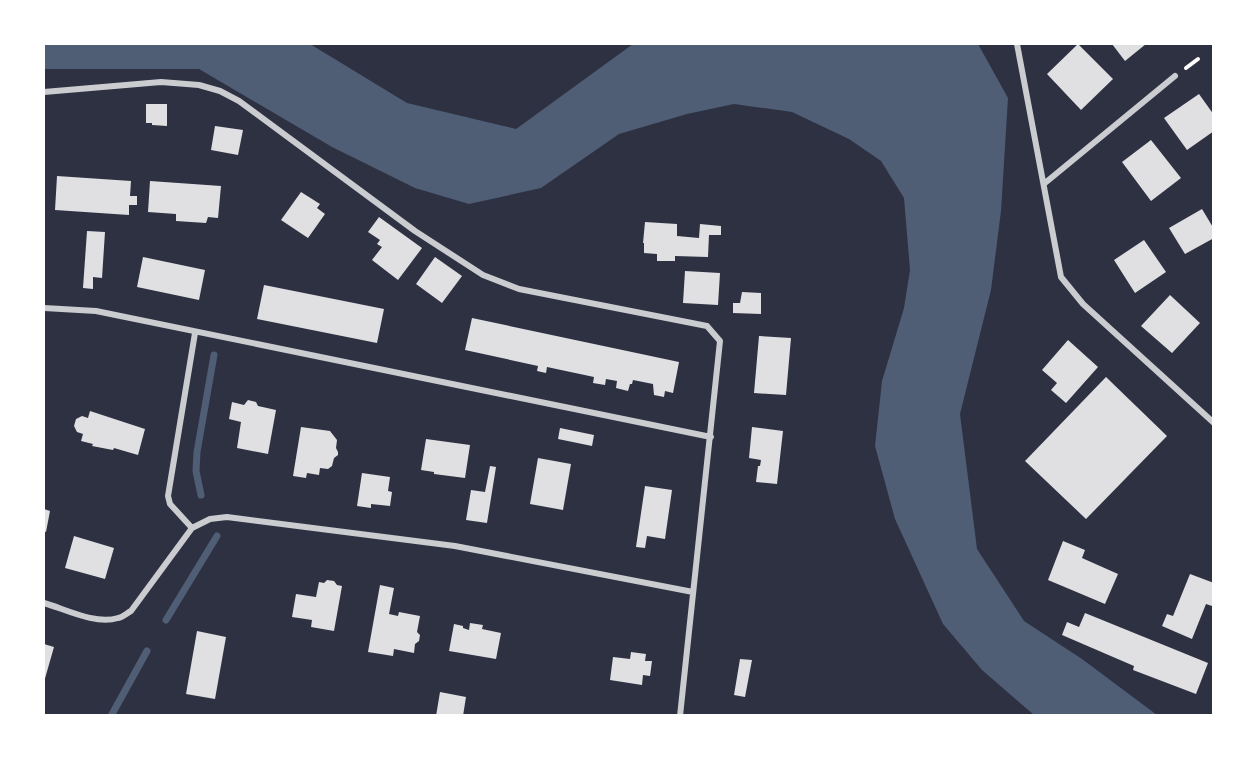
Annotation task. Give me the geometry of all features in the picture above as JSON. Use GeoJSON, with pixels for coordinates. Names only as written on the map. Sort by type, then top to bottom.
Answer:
{"type":"FeatureCollection","features":[{"type":"Feature","properties":{"kind":"street"},"geometry":{"type":"LineString","coordinates":[[1017,44],[1061,277],[1083,304],[1214,423]]}},
{"type":"Feature","properties":{"kind":"street"},"geometry":{"type":"LineString","coordinates":[[1045,183],[1175,76]]}},
{"type":"Feature","properties":{"kind":"street"},"geometry":{"type":"LineString","coordinates":[[44,92],[161,82],[199,85],[220,92],[239,101],[415,231],[483,274],[519,289],[707,326],[720,341],[680,716]]}},
{"type":"Feature","properties":{"kind":"street"},"geometry":{"type":"LineString","coordinates":[[44,308],[96,311],[711,437]]}},
{"type":"Feature","properties":{"kind":"street"},"geometry":{"type":"LineString","coordinates":[[192,528],[170,504],[168,496],[195,333]]}},
{"type":"Feature","properties":{"kind":"street"},"geometry":{"type":"LineString","coordinates":[[44,603],[105,620],[119,618],[131,611],[192,528],[210,519],[227,517],[455,546],[693,592]]}},
{"type":"Feature","properties":{"kind":"water"},"geometry":{"type":"Polygon","coordinates":[[[44,44],[310,44],[407,103],[516,129],[633,44],[978,44],[1008,98],[1001,211],[991,290],[960,414],[977,549],[1024,621],[1082,659],[1157,715],[1034,715],[982,670],[943,624],[895,519],[875,446],[882,381],[904,308],[910,270],[904,198],[881,161],[849,139],[792,112],[734,104],[687,114],[619,134],[541,188],[469,204],[415,188],[332,147],[199,69],[44,69],[44,44]]]}},
{"type":"Feature","properties":{"kind":"building"},"geometry":{"type":"Polygon","coordinates":[[[1078,44],[1113,79],[1081,110],[1047,74],[1078,44]]]}},
{"type":"Feature","properties":{"kind":"building"},"geometry":{"type":"Polygon","coordinates":[[[1112,44],[1146,44],[1125,61],[1112,44]]]}},
{"type":"Feature","properties":{"kind":"building"},"geometry":{"type":"Polygon","coordinates":[[[1199,94],[1214,115],[1214,131],[1187,150],[1164,118],[1199,94]]]}},
{"type":"Feature","properties":{"kind":"building"},"geometry":{"type":"Polygon","coordinates":[[[146,104],[167,104],[167,126],[146,123],[146,104]]]}},
{"type":"Feature","properties":{"kind":"building"},"geometry":{"type":"Polygon","coordinates":[[[215,126],[243,130],[238,155],[211,150],[215,126]]]}},
{"type":"Feature","properties":{"kind":"building"},"geometry":{"type":"Polygon","coordinates":[[[1151,140],[1181,178],[1151,201],[1122,162],[1151,140]]]}},
{"type":"Feature","properties":{"kind":"building"},"geometry":{"type":"Polygon","coordinates":[[[57,176],[131,181],[130,196],[137,196],[137,205],[129,205],[129,215],[55,210],[57,176]]]}},
{"type":"Feature","properties":{"kind":"building"},"geometry":{"type":"Polygon","coordinates":[[[150,181],[221,186],[218,218],[208,217],[206,223],[176,221],[176,214],[148,212],[150,181]]]}},
{"type":"Feature","properties":{"kind":"building"},"geometry":{"type":"Polygon","coordinates":[[[301,192],[320,204],[317,208],[325,214],[308,238],[281,220],[301,192]]]}},
{"type":"Feature","properties":{"kind":"building"},"geometry":{"type":"Polygon","coordinates":[[[1202,209],[1214,229],[1214,238],[1185,254],[1169,228],[1202,209]]]}},
{"type":"Feature","properties":{"kind":"building"},"geometry":{"type":"Polygon","coordinates":[[[379,217],[422,248],[398,280],[372,260],[382,247],[377,244],[380,240],[368,232],[379,217]]]}},
{"type":"Feature","properties":{"kind":"building"},"geometry":{"type":"Polygon","coordinates":[[[645,222],[677,224],[677,236],[699,238],[700,224],[721,226],[721,235],[709,235],[708,257],[675,256],[675,261],[657,261],[657,254],[644,253],[645,222]]]}},
{"type":"Feature","properties":{"kind":"building"},"geometry":{"type":"Polygon","coordinates":[[[87,231],[105,232],[102,278],[93,277],[93,289],[83,288],[87,231]]]}},
{"type":"Feature","properties":{"kind":"building"},"geometry":{"type":"Polygon","coordinates":[[[1144,240],[1166,272],[1135,293],[1114,260],[1144,240]]]}},
{"type":"Feature","properties":{"kind":"building"},"geometry":{"type":"Polygon","coordinates":[[[143,257],[205,270],[199,300],[137,287],[143,257]]]}},
{"type":"Feature","properties":{"kind":"building"},"geometry":{"type":"Polygon","coordinates":[[[435,257],[462,276],[442,303],[416,284],[435,257]]]}},
{"type":"Feature","properties":{"kind":"building"},"geometry":{"type":"Polygon","coordinates":[[[685,271],[720,273],[718,305],[683,303],[685,271]]]}},
{"type":"Feature","properties":{"kind":"building"},"geometry":{"type":"Polygon","coordinates":[[[264,285],[384,309],[377,343],[257,319],[264,285]]]}},
{"type":"Feature","properties":{"kind":"building"},"geometry":{"type":"Polygon","coordinates":[[[742,292],[761,293],[761,314],[733,313],[733,303],[740,303],[742,292]]]}},
{"type":"Feature","properties":{"kind":"building"},"geometry":{"type":"Polygon","coordinates":[[[1170,295],[1200,323],[1172,353],[1141,326],[1170,295]]]}},
{"type":"Feature","properties":{"kind":"building"},"geometry":{"type":"Polygon","coordinates":[[[472,318],[679,362],[673,393],[665,391],[664,397],[654,395],[653,384],[633,380],[628,391],[616,388],[617,381],[606,379],[605,385],[593,383],[594,377],[547,367],[546,373],[537,371],[538,366],[465,350],[472,318]]]}},
{"type":"Feature","properties":{"kind":"building"},"geometry":{"type":"Polygon","coordinates":[[[759,336],[791,338],[786,395],[754,393],[759,336]]]}},
{"type":"Feature","properties":{"kind":"building"},"geometry":{"type":"Polygon","coordinates":[[[1068,340],[1098,367],[1066,403],[1051,390],[1057,383],[1042,370],[1068,340]]]}},
{"type":"Feature","properties":{"kind":"building"},"geometry":{"type":"Polygon","coordinates":[[[1106,377],[1167,436],[1086,519],[1025,461],[1106,377]]]}},
{"type":"Feature","properties":{"kind":"building"},"geometry":{"type":"Polygon","coordinates":[[[248,400],[256,402],[258,406],[276,410],[268,454],[237,448],[241,422],[229,419],[232,402],[244,405],[248,400]]]}},
{"type":"Feature","properties":{"kind":"building"},"geometry":{"type":"Polygon","coordinates":[[[90,411],[145,429],[138,455],[114,448],[113,450],[92,446],[93,444],[81,441],[83,434],[77,432],[74,426],[76,419],[82,416],[88,418],[90,411]]]}},
{"type":"Feature","properties":{"kind":"building"},"geometry":{"type":"Polygon","coordinates":[[[301,427],[330,431],[337,440],[338,455],[328,469],[320,468],[319,475],[307,473],[306,478],[293,476],[301,427]]]}},
{"type":"Feature","properties":{"kind":"building"},"geometry":{"type":"Polygon","coordinates":[[[752,427],[783,431],[777,484],[756,482],[761,460],[749,458],[752,427]]]}},
{"type":"Feature","properties":{"kind":"building"},"geometry":{"type":"Polygon","coordinates":[[[560,428],[594,435],[592,446],[558,439],[560,428]]]}},
{"type":"Feature","properties":{"kind":"building"},"geometry":{"type":"Polygon","coordinates":[[[426,439],[470,445],[465,478],[421,470],[426,439]]]}},
{"type":"Feature","properties":{"kind":"building"},"geometry":{"type":"Polygon","coordinates":[[[538,458],[571,464],[563,510],[530,504],[538,458]]]}},
{"type":"Feature","properties":{"kind":"building"},"geometry":{"type":"Polygon","coordinates":[[[490,466],[496,467],[487,523],[466,520],[471,490],[485,492],[490,466]]]}},
{"type":"Feature","properties":{"kind":"building"},"geometry":{"type":"Polygon","coordinates":[[[362,473],[390,477],[388,491],[392,492],[390,506],[371,504],[371,508],[357,506],[362,473]]]}},
{"type":"Feature","properties":{"kind":"building"},"geometry":{"type":"Polygon","coordinates":[[[645,486],[672,490],[665,539],[647,536],[645,548],[636,547],[645,486]]]}},
{"type":"Feature","properties":{"kind":"building"},"geometry":{"type":"Polygon","coordinates":[[[44,509],[50,511],[46,532],[44,531],[44,509]]]}},
{"type":"Feature","properties":{"kind":"building"},"geometry":{"type":"Polygon","coordinates":[[[74,536],[114,548],[105,579],[65,568],[74,536]]]}},
{"type":"Feature","properties":{"kind":"building"},"geometry":{"type":"Polygon","coordinates":[[[1063,541],[1085,550],[1082,558],[1118,574],[1105,604],[1048,580],[1063,541]]]}},
{"type":"Feature","properties":{"kind":"building"},"geometry":{"type":"Polygon","coordinates":[[[1190,574],[1214,583],[1214,603],[1212,606],[1206,604],[1192,639],[1162,626],[1167,614],[1173,616],[1190,574]]]}},
{"type":"Feature","properties":{"kind":"building"},"geometry":{"type":"Polygon","coordinates":[[[327,580],[342,586],[334,631],[311,627],[312,620],[292,617],[296,594],[316,597],[319,582],[324,583],[327,580]]]}},
{"type":"Feature","properties":{"kind":"building"},"geometry":{"type":"Polygon","coordinates":[[[380,585],[394,588],[389,614],[398,616],[399,612],[420,616],[417,632],[420,635],[419,641],[415,644],[414,653],[394,649],[393,656],[368,652],[380,585]]]}},
{"type":"Feature","properties":{"kind":"building"},"geometry":{"type":"Polygon","coordinates":[[[1085,613],[1208,663],[1196,694],[1133,670],[1134,666],[1062,635],[1067,622],[1079,627],[1085,613]]]}},
{"type":"Feature","properties":{"kind":"building"},"geometry":{"type":"Polygon","coordinates":[[[470,623],[483,625],[482,629],[501,633],[496,659],[449,651],[454,624],[469,630],[470,623]]]}},
{"type":"Feature","properties":{"kind":"building"},"geometry":{"type":"Polygon","coordinates":[[[197,631],[226,637],[215,699],[186,694],[197,631]]]}},
{"type":"Feature","properties":{"kind":"building"},"geometry":{"type":"Polygon","coordinates":[[[44,644],[54,647],[44,682],[44,644]]]}},
{"type":"Feature","properties":{"kind":"building"},"geometry":{"type":"Polygon","coordinates":[[[631,652],[646,654],[645,661],[652,661],[650,676],[643,675],[642,685],[610,680],[613,657],[630,659],[631,652]]]}},
{"type":"Feature","properties":{"kind":"building"},"geometry":{"type":"Polygon","coordinates":[[[740,659],[752,660],[745,697],[734,695],[740,659]]]}},
{"type":"Feature","properties":{"kind":"building"},"geometry":{"type":"Polygon","coordinates":[[[440,692],[466,697],[463,716],[436,716],[440,692]]]}},
{"type":"Feature","properties":{"kind":"waterway"},"geometry":{"type":"LineString","coordinates":[[201,495],[196,471],[197,452],[214,355]]}},
{"type":"Feature","properties":{"kind":"waterway"},"geometry":{"type":"LineString","coordinates":[[166,620],[217,536]]}},
{"type":"Feature","properties":{"kind":"waterway"},"geometry":{"type":"LineString","coordinates":[[111,716],[147,651]]}}]}
